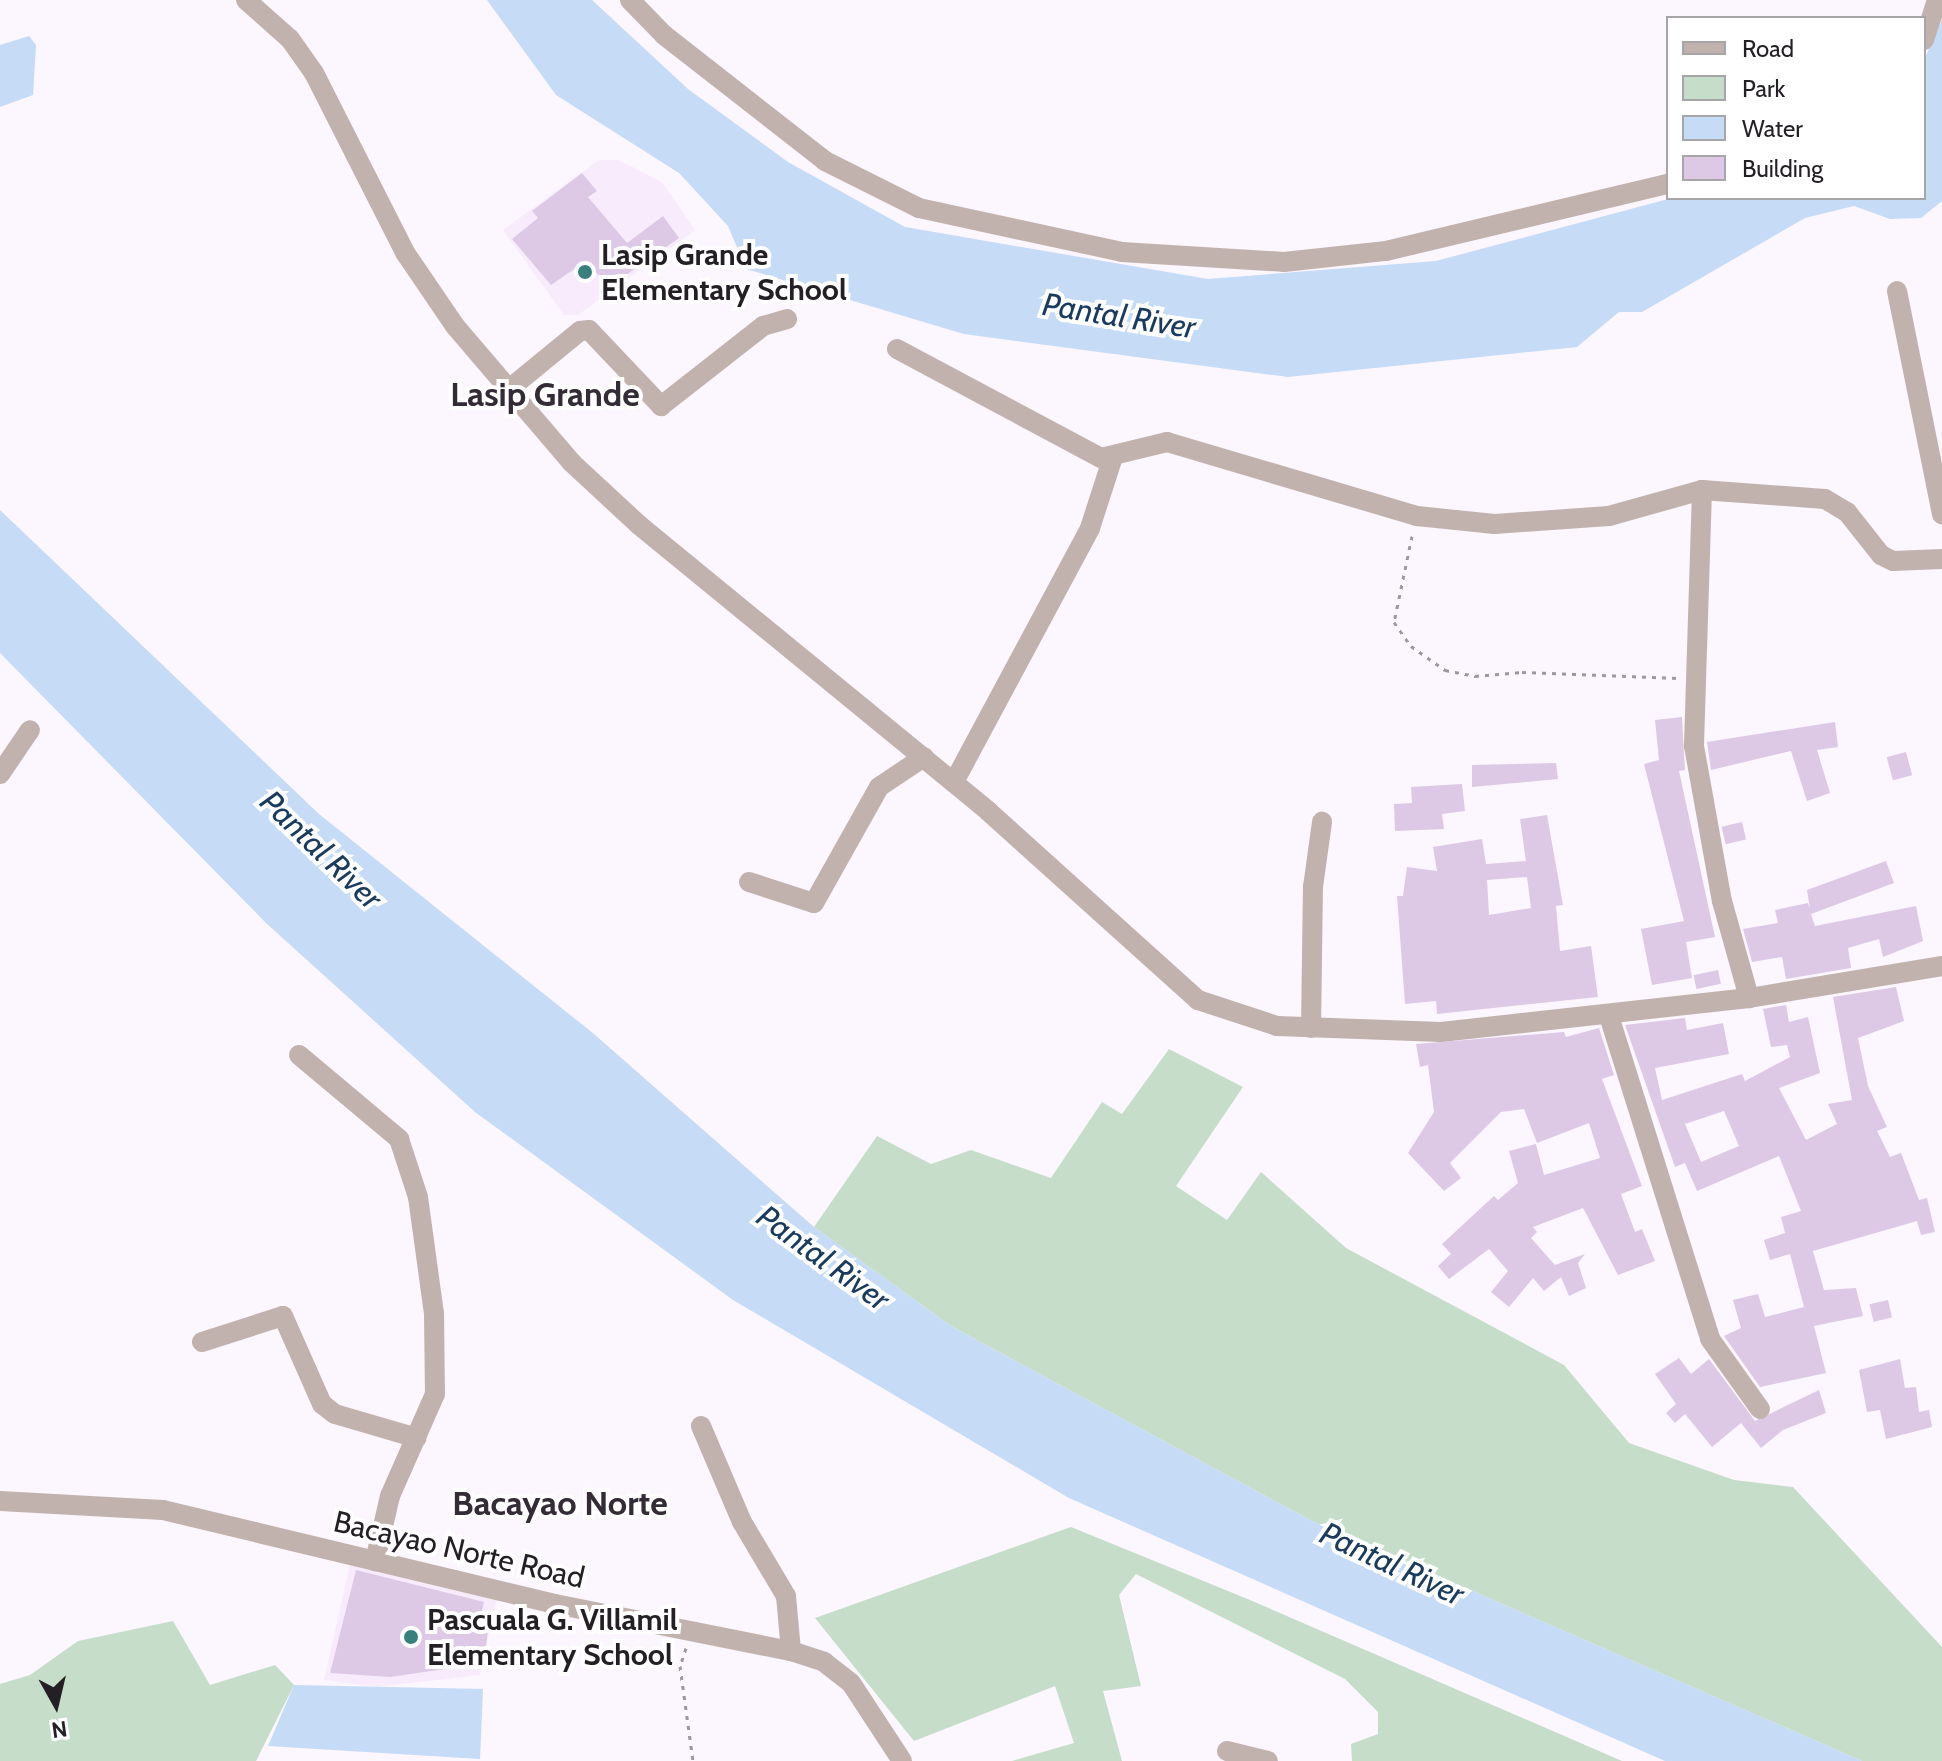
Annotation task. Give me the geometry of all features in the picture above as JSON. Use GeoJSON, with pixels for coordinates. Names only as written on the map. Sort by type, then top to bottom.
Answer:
{"type":"FeatureCollection","features":[{"type":"Feature","properties":{"kind":"street"},"geometry":{"type":"LineString","coordinates":[[246,0],[290,39],[314,73],[406,254],[508,390],[610,501],[954,782],[1189,993],[1244,1019],[1311,1028],[1441,1032],[1609,1016],[1749,998],[1942,966]]}},
{"type":"Feature","properties":{"kind":"street"},"geometry":{"type":"LineString","coordinates":[[630,0],[664,35],[825,161],[919,208],[1122,252],[1284,262],[1386,251],[1666,184]]}},
{"type":"Feature","properties":{"kind":"street"},"geometry":{"type":"LineString","coordinates":[[1926,34],[1937,0]]}},
{"type":"Feature","properties":{"kind":"street"},"geometry":{"type":"LineString","coordinates":[[1897,291],[1942,515]]}},
{"type":"Feature","properties":{"kind":"street"},"geometry":{"type":"LineString","coordinates":[[508,390],[580,331],[589,330],[661,406],[763,326],[787,319]]}},
{"type":"Feature","properties":{"kind":"street"},"geometry":{"type":"LineString","coordinates":[[897,349],[1101,458],[1167,442],[1417,516],[1495,524],[1569,522],[1702,490],[1825,499],[1847,512],[1871,546],[1893,561],[1942,559]]}},
{"type":"Feature","properties":{"kind":"street"},"geometry":{"type":"LineString","coordinates":[[954,782],[1090,528],[1113,457]]}},
{"type":"Feature","properties":{"kind":"street"},"geometry":{"type":"LineString","coordinates":[[1702,490],[1694,677],[1703,816],[1749,998]]}},
{"type":"Feature","properties":{"kind":"street"},"geometry":{"type":"LineString","coordinates":[[0,774],[30,730]]}},
{"type":"Feature","properties":{"kind":"street"},"geometry":{"type":"LineString","coordinates":[[749,882],[814,903],[879,787],[924,757]]}},
{"type":"Feature","properties":{"kind":"street"},"geometry":{"type":"LineString","coordinates":[[1311,1028],[1313,887],[1322,822]]}},
{"type":"Feature","properties":{"kind":"street"},"geometry":{"type":"LineString","coordinates":[[1609,1016],[1710,1339],[1760,1409]]}},
{"type":"Feature","properties":{"kind":"street"},"geometry":{"type":"LineString","coordinates":[[299,1055],[383,1122],[409,1166],[438,1353],[435,1394],[390,1496],[375,1561]]}},
{"type":"Feature","properties":{"kind":"street"},"geometry":{"type":"LineString","coordinates":[[202,1342],[283,1316],[322,1404],[335,1414],[417,1438]]}},
{"type":"Feature","properties":{"kind":"street"},"geometry":{"type":"LineString","coordinates":[[701,1426],[742,1522],[786,1596],[791,1651]]}},
{"type":"Feature","properties":{"kind":"street","name":"Bacayao Norte Road"},"geometry":{"type":"LineString","coordinates":[[0,1501],[163,1510],[691,1633],[791,1651],[824,1662],[851,1683],[902,1761]]}},
{"type":"Feature","properties":{"kind":"street"},"geometry":{"type":"LineString","coordinates":[[1227,1751],[1268,1761]]}},
{"type":"Feature","properties":{"kind":"path"},"geometry":{"type":"LineString","coordinates":[[1417,516],[1394,622],[1411,646],[1445,670],[1475,676],[1522,672],[1694,677]]}},
{"type":"Feature","properties":{"kind":"path"},"geometry":{"type":"LineString","coordinates":[[691,1633],[680,1666],[693,1761]]}},
{"type":"Feature","properties":{"kind":"shaded area","name":"Lasip Grande Elementary School"},"geometry":{"type":"Polygon","coordinates":[[[599,160],[619,160],[662,182],[695,230],[578,315],[564,315],[503,230],[599,160]]]}},
{"type":"Feature","properties":{"kind":"shaded area","name":"Pascuala G. Villamil Elementary School"},"geometry":{"type":"Polygon","coordinates":[[[350,1564],[497,1598],[480,1675],[376,1687],[324,1680],[350,1564]]]}},
{"type":"Feature","properties":{"kind":"green space"},"geometry":{"type":"Polygon","coordinates":[[[1169,1049],[1243,1087],[1176,1186],[1227,1220],[1261,1172],[1346,1248],[1564,1365],[1629,1443],[1734,1480],[1793,1487],[1942,1647],[1942,1761],[1862,1761],[1310,1520],[951,1326],[814,1227],[877,1136],[931,1164],[971,1150],[1051,1178],[1102,1102],[1122,1114],[1169,1049]]]}},
{"type":"Feature","properties":{"kind":"green space"},"geometry":{"type":"Polygon","coordinates":[[[1071,1527],[1250,1600],[1622,1761],[1352,1761],[1351,1744],[1378,1734],[1378,1712],[1345,1679],[1136,1574],[1119,1595],[1141,1686],[1103,1691],[1122,1761],[1012,1761],[1074,1743],[1055,1686],[914,1741],[815,1618],[1071,1527]]]}},
{"type":"Feature","properties":{"kind":"green space"},"geometry":{"type":"Polygon","coordinates":[[[173,1621],[210,1685],[275,1665],[294,1685],[256,1761],[0,1761],[0,1684],[30,1675],[78,1641],[173,1621]]]}},
{"type":"Feature","properties":{"kind":"water","name":"Pantal River"},"geometry":{"type":"Polygon","coordinates":[[[487,0],[592,0],[688,89],[788,162],[905,227],[1208,279],[1436,261],[1666,200],[1926,200],[1926,55],[1942,19],[1942,201],[1921,218],[1890,219],[1854,206],[1805,218],[1642,312],[1619,312],[1577,347],[1288,377],[964,334],[746,269],[728,226],[679,173],[556,95],[487,0]]]}},
{"type":"Feature","properties":{"kind":"water"},"geometry":{"type":"Polygon","coordinates":[[[29,36],[36,45],[33,95],[0,107],[0,45],[29,36]]]}},
{"type":"Feature","properties":{"kind":"water","name":"Pantal River"},"geometry":{"type":"Polygon","coordinates":[[[0,510],[319,814],[594,1034],[814,1227],[951,1326],[1310,1520],[1862,1761],[1665,1761],[1069,1498],[733,1300],[475,1112],[266,923],[0,653],[0,510]]]}},
{"type":"Feature","properties":{"kind":"water"},"geometry":{"type":"Polygon","coordinates":[[[294,1685],[483,1689],[480,1759],[268,1746],[294,1685]]]}},
{"type":"Feature","properties":{"kind":"building"},"geometry":{"type":"Polygon","coordinates":[[[582,173],[597,191],[588,197],[627,243],[663,216],[679,238],[609,287],[586,261],[551,285],[512,239],[538,218],[532,211],[582,173]]]}},
{"type":"Feature","properties":{"kind":"building"},"geometry":{"type":"Polygon","coordinates":[[[1682,717],[1685,770],[1679,771],[1715,937],[1686,942],[1692,978],[1652,985],[1641,929],[1684,921],[1644,764],[1659,760],[1655,720],[1682,717]]]}},
{"type":"Feature","properties":{"kind":"building"},"geometry":{"type":"Polygon","coordinates":[[[1835,722],[1838,747],[1817,750],[1830,793],[1807,801],[1791,751],[1711,770],[1707,742],[1835,722]]]}},
{"type":"Feature","properties":{"kind":"building"},"geometry":{"type":"Polygon","coordinates":[[[1906,752],[1912,775],[1893,780],[1887,757],[1906,752]]]}},
{"type":"Feature","properties":{"kind":"building"},"geometry":{"type":"Polygon","coordinates":[[[1556,763],[1558,779],[1472,787],[1472,765],[1556,763]]]}},
{"type":"Feature","properties":{"kind":"building"},"geometry":{"type":"Polygon","coordinates":[[[1462,784],[1465,811],[1442,814],[1444,829],[1395,831],[1394,804],[1412,803],[1411,787],[1462,784]]]}},
{"type":"Feature","properties":{"kind":"building"},"geometry":{"type":"Polygon","coordinates":[[[1547,815],[1563,905],[1556,906],[1560,951],[1591,946],[1598,997],[1437,1014],[1436,1001],[1405,1004],[1397,896],[1403,896],[1407,867],[1437,871],[1433,847],[1482,839],[1486,864],[1526,861],[1520,819],[1547,815]],[[1527,877],[1487,880],[1489,915],[1531,908],[1527,877]]]}},
{"type":"Feature","properties":{"kind":"building"},"geometry":{"type":"Polygon","coordinates":[[[1742,822],[1746,840],[1726,844],[1722,827],[1742,822]]]}},
{"type":"Feature","properties":{"kind":"building"},"geometry":{"type":"Polygon","coordinates":[[[1886,861],[1894,883],[1811,914],[1815,926],[1916,906],[1923,941],[1883,957],[1879,939],[1848,948],[1851,968],[1786,979],[1782,957],[1752,962],[1743,929],[1778,923],[1775,910],[1808,903],[1810,909],[1807,890],[1886,861]]]}},
{"type":"Feature","properties":{"kind":"building"},"geometry":{"type":"Polygon","coordinates":[[[1718,970],[1721,984],[1696,989],[1694,975],[1718,970]]]}},
{"type":"Feature","properties":{"kind":"building"},"geometry":{"type":"Polygon","coordinates":[[[1896,987],[1904,1021],[1858,1038],[1868,1086],[1887,1127],[1877,1131],[1890,1157],[1901,1153],[1919,1200],[1927,1198],[1935,1232],[1921,1235],[1917,1221],[1813,1251],[1824,1290],[1856,1288],[1863,1316],[1814,1326],[1826,1373],[1760,1387],[1724,1336],[1741,1328],[1733,1300],[1758,1294],[1765,1317],[1804,1307],[1790,1254],[1770,1260],[1764,1240],[1785,1233],[1781,1217],[1801,1211],[1779,1156],[1697,1191],[1685,1163],[1675,1167],[1625,1025],[1685,1018],[1687,1030],[1723,1023],[1729,1054],[1655,1068],[1662,1100],[1742,1074],[1745,1081],[1790,1057],[1787,1045],[1771,1047],[1763,1009],[1786,1005],[1789,1022],[1808,1017],[1820,1073],[1779,1088],[1806,1140],[1837,1124],[1828,1104],[1852,1100],[1833,997],[1896,987]],[[1724,1111],[1685,1124],[1701,1162],[1739,1146],[1724,1111]]]}},
{"type":"Feature","properties":{"kind":"building"},"geometry":{"type":"Polygon","coordinates":[[[1599,1028],[1614,1075],[1602,1079],[1642,1186],[1621,1194],[1635,1232],[1642,1229],[1655,1261],[1618,1275],[1583,1208],[1533,1227],[1537,1232],[1531,1238],[1555,1265],[1585,1254],[1578,1263],[1586,1288],[1569,1296],[1561,1277],[1544,1291],[1533,1278],[1509,1307],[1491,1292],[1508,1271],[1489,1249],[1449,1279],[1438,1266],[1451,1254],[1442,1244],[1494,1196],[1498,1200],[1518,1183],[1509,1151],[1536,1144],[1544,1175],[1600,1158],[1589,1123],[1537,1143],[1524,1109],[1501,1112],[1450,1163],[1461,1178],[1444,1191],[1408,1153],[1434,1112],[1428,1065],[1420,1067],[1416,1044],[1564,1032],[1566,1037],[1599,1028]]]}},
{"type":"Feature","properties":{"kind":"building"},"geometry":{"type":"Polygon","coordinates":[[[1888,1300],[1892,1318],[1874,1322],[1869,1304],[1888,1300]]]}},
{"type":"Feature","properties":{"kind":"building"},"geometry":{"type":"Polygon","coordinates":[[[1679,1358],[1691,1374],[1709,1359],[1755,1421],[1819,1390],[1826,1413],[1783,1430],[1761,1448],[1741,1423],[1712,1447],[1685,1414],[1675,1423],[1666,1413],[1676,1404],[1655,1374],[1679,1358]]]}},
{"type":"Feature","properties":{"kind":"building"},"geometry":{"type":"Polygon","coordinates":[[[1900,1359],[1905,1388],[1916,1387],[1919,1412],[1929,1410],[1932,1427],[1886,1439],[1880,1410],[1867,1412],[1859,1370],[1900,1359]]]}},
{"type":"Feature","properties":{"kind":"building","name":"Pascuala G. Villamil Elementary School"},"geometry":{"type":"Polygon","coordinates":[[[356,1570],[484,1602],[478,1630],[488,1631],[484,1660],[458,1657],[459,1667],[390,1677],[330,1673],[356,1570]]]}},
{"type":"Feature","properties":{"kind":"place","name":"Lasip Grande Elementary School"},"geometry":{"type":"Point","coordinates":[585,272]}},
{"type":"Feature","properties":{"kind":"place","name":"Pascuala G. Villamil Elementary School"},"geometry":{"type":"Point","coordinates":[411,1637]}},
{"type":"Feature","properties":{"kind":"district","name":"Lasip Grande"},"geometry":{"type":"Point","coordinates":[545,395]}},
{"type":"Feature","properties":{"kind":"district","name":"Bacayao Norte"},"geometry":{"type":"Point","coordinates":[560,1504]}}]}
